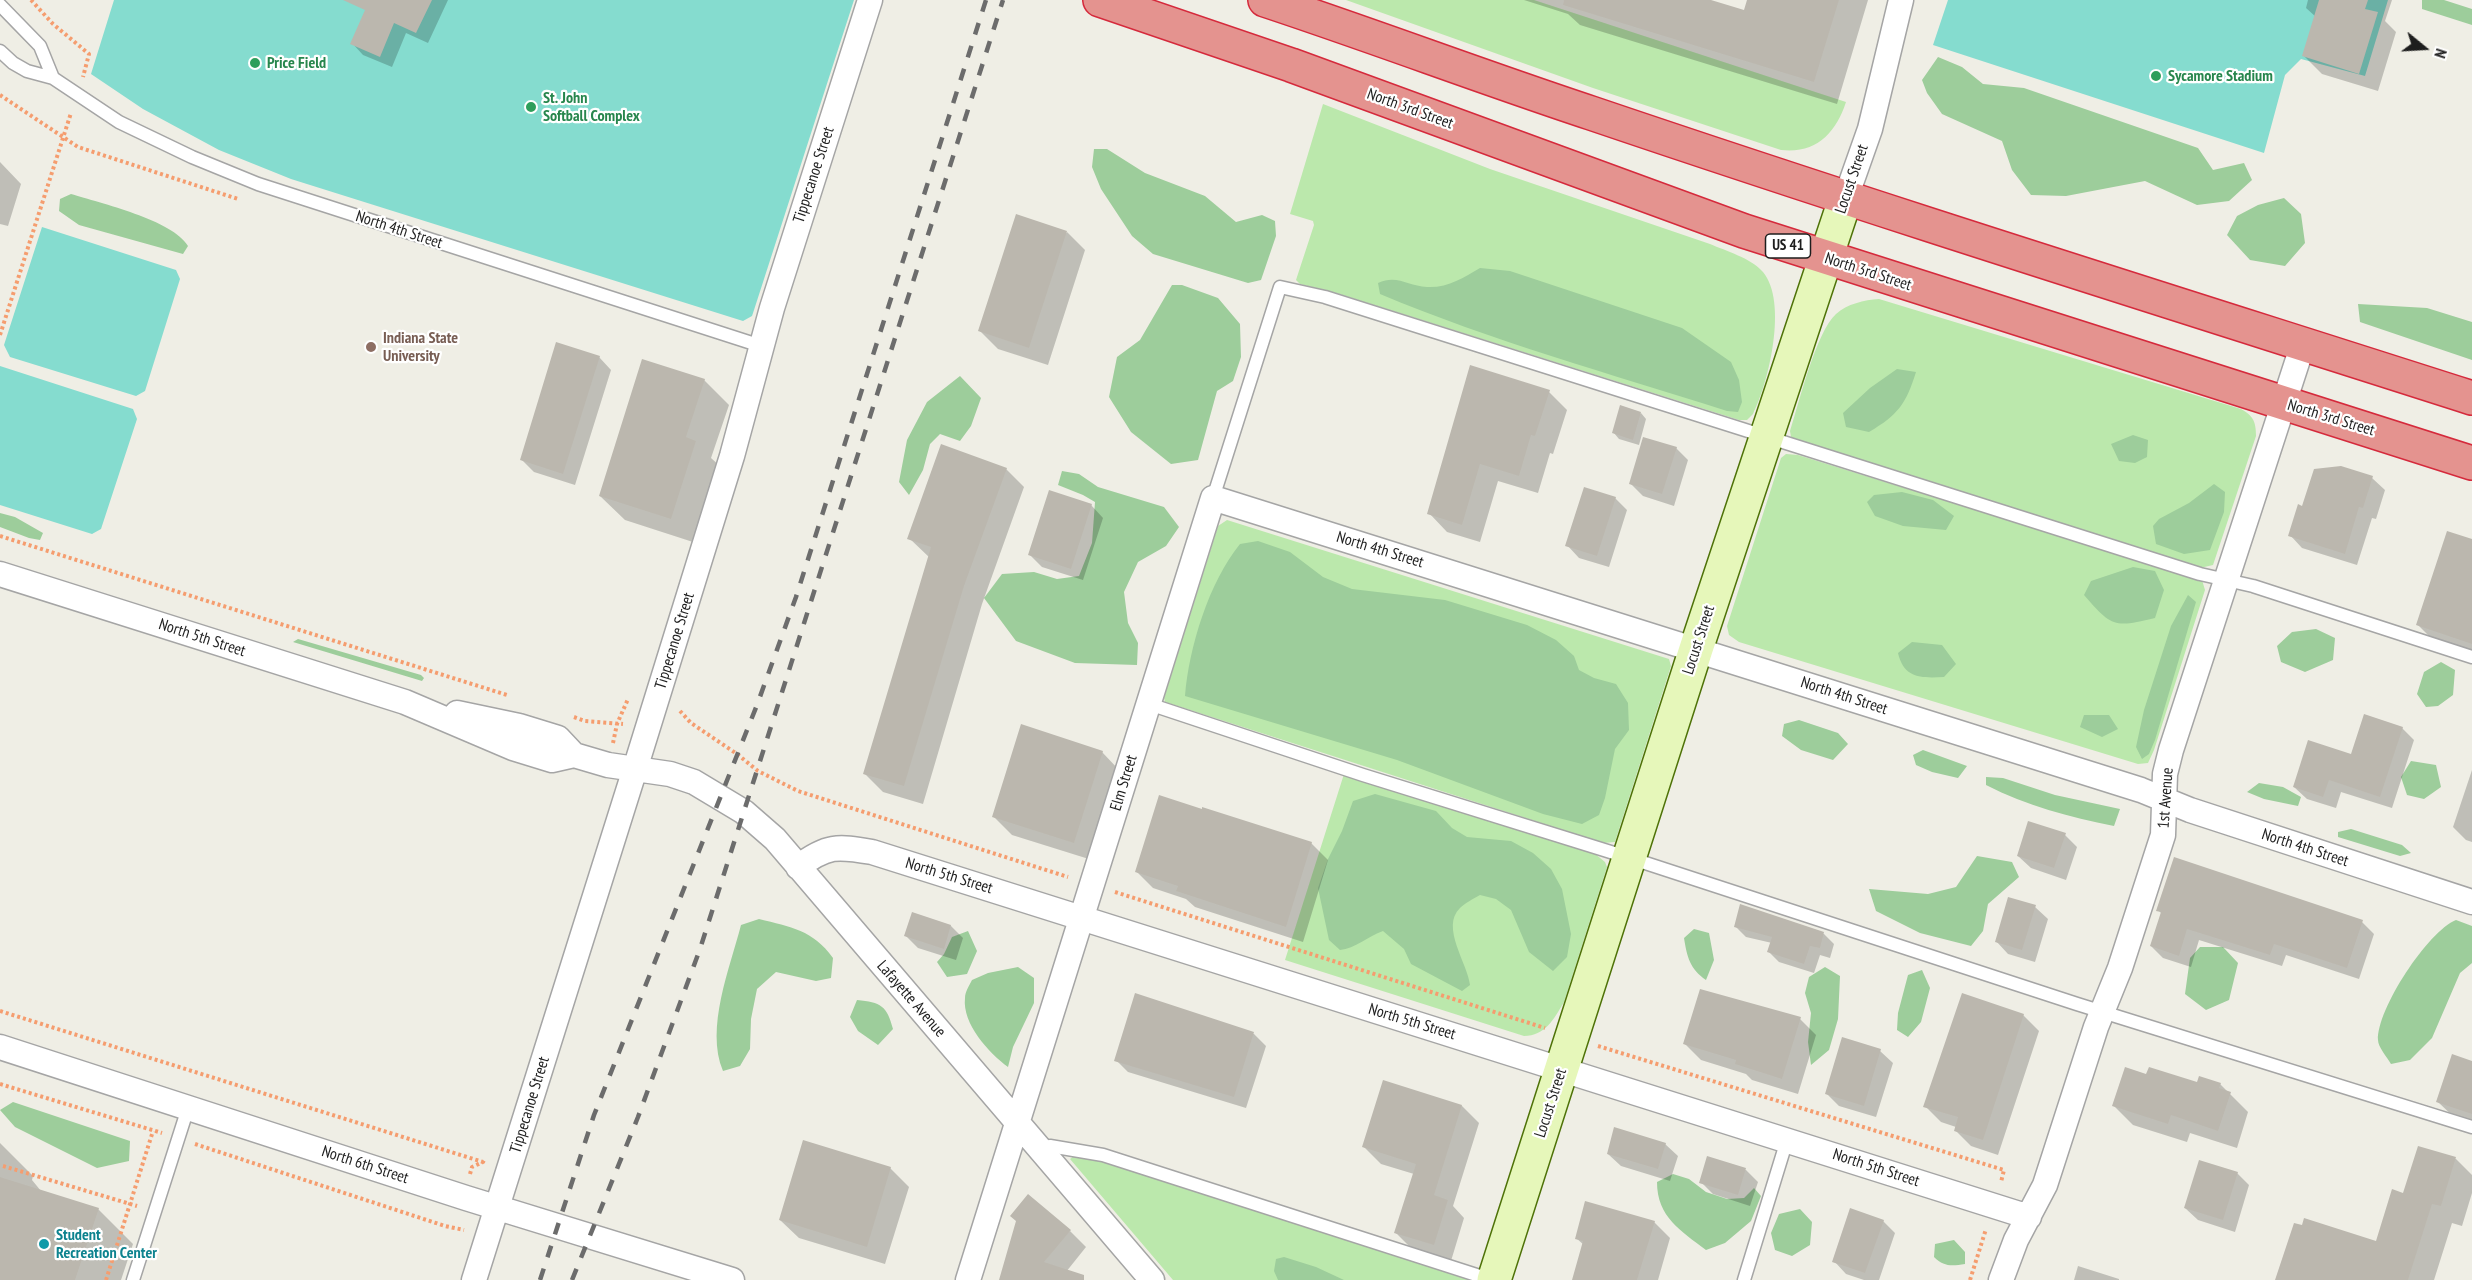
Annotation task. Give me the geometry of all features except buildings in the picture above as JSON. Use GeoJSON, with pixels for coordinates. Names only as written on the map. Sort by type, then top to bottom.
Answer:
{"type":"FeatureCollection","features":[{"type":"Feature","properties":{"kind":"highway"},"geometry":{"type":"LineString","coordinates":[[1265,0],[1378,37],[1588,112],[2472,398]]}},
{"type":"Feature","properties":{"kind":"highway","name":"North 3rd Street"},"geometry":{"type":"LineString","coordinates":[[1107,2],[1291,65],[1744,231],[2472,463]]}},
{"type":"Feature","properties":{"kind":"street","name":"Tippecanoe Street"},"geometry":{"type":"LineString","coordinates":[[474,1280],[732,456],[761,346],[870,0]]}},
{"type":"Feature","properties":{"kind":"street","name":"Locust Street"},"geometry":{"type":"LineString","coordinates":[[1493,1280],[1696,649],[1870,129],[1901,0]]}},
{"type":"Feature","properties":{"kind":"street","name":"1st Avenue"},"geometry":{"type":"LineString","coordinates":[[2001,1280],[2009,1254],[2045,1185],[2163,835],[2165,774],[2171,750],[2303,344]]}},
{"type":"Feature","properties":{"kind":"street","name":"North 4th Street"},"geometry":{"type":"LineString","coordinates":[[1213,498],[2141,790],[2201,814],[2472,902]]}},
{"type":"Feature","properties":{"kind":"street","name":"Elm Street"},"geometry":{"type":"LineString","coordinates":[[968,1280],[1213,498]]}},
{"type":"Feature","properties":{"kind":"street","name":"North 5th Street"},"geometry":{"type":"LineString","coordinates":[[0,574],[405,702],[519,726],[558,738],[574,755],[608,765],[635,769]]}},
{"type":"Feature","properties":{"kind":"street","name":"Lafayette Avenue"},"geometry":{"type":"LineString","coordinates":[[635,769],[670,774],[694,782],[756,822],[775,839],[1152,1280]]}},
{"type":"Feature","properties":{"kind":"street","name":"North 5th Street"},"geometry":{"type":"LineString","coordinates":[[798,867],[818,853],[832,849],[849,848],[872,852],[2029,1217]]}},
{"type":"Feature","properties":{"kind":"street","name":"North 6th Street"},"geometry":{"type":"LineString","coordinates":[[0,1047],[498,1208],[732,1280]]}},
{"type":"Feature","properties":{"kind":"lane"},"geometry":{"type":"LineString","coordinates":[[0,5],[40,46],[53,78]]}},
{"type":"Feature","properties":{"kind":"lane","name":"North 4th Street"},"geometry":{"type":"LineString","coordinates":[[0,51],[13,63],[27,71],[53,78],[119,122],[192,157],[258,184],[761,346]]}},
{"type":"Feature","properties":{"kind":"lane","name":"Elm Street"},"geometry":{"type":"LineString","coordinates":[[1213,498],[1280,287],[1325,297],[1767,438]]}},
{"type":"Feature","properties":{"kind":"lane"},"geometry":{"type":"LineString","coordinates":[[1767,438],[2189,570],[2253,586],[2472,657]]}},
{"type":"Feature","properties":{"kind":"lane"},"geometry":{"type":"LineString","coordinates":[[1149,704],[1363,775],[1630,858],[2102,1011],[2472,1126]]}},
{"type":"Feature","properties":{"kind":"lane"},"geometry":{"type":"LineString","coordinates":[[133,1280],[188,1108]]}},
{"type":"Feature","properties":{"kind":"lane"},"geometry":{"type":"LineString","coordinates":[[1744,1280],[1787,1140]]}},
{"type":"Feature","properties":{"kind":"lane"},"geometry":{"type":"LineString","coordinates":[[1042,1152],[1050,1146],[1103,1155],[1493,1280]]}},
{"type":"Feature","properties":{"kind":"path"},"geometry":{"type":"LineString","coordinates":[[0,335],[89,54],[53,24],[31,0]]}},
{"type":"Feature","properties":{"kind":"path"},"geometry":{"type":"LineString","coordinates":[[0,536],[518,699]]}},
{"type":"Feature","properties":{"kind":"path"},"geometry":{"type":"LineString","coordinates":[[573,717],[617,724],[649,723],[681,711],[692,723],[758,771],[798,791],[1572,1036],[1613,1051],[2004,1170],[1970,1280]]}},
{"type":"Feature","properties":{"kind":"path"},"geometry":{"type":"LineString","coordinates":[[0,1011],[510,1169]]}},
{"type":"Feature","properties":{"kind":"path"},"geometry":{"type":"LineString","coordinates":[[0,1084],[178,1138],[445,1226],[489,1234]]}},
{"type":"Feature","properties":{"kind":"path"},"geometry":{"type":"LineString","coordinates":[[106,1280],[153,1131]]}},
{"type":"Feature","properties":{"kind":"path"},"geometry":{"type":"LineString","coordinates":[[3,1166],[155,1211]]}},
{"type":"Feature","properties":{"kind":"green space"},"geometry":{"type":"Polygon","coordinates":[[[1346,0],[1534,0],[1846,102],[1837,123],[1823,139],[1805,149],[1781,150],[1593,88],[1346,0]]]}},
{"type":"Feature","properties":{"kind":"green space"},"geometry":{"type":"Polygon","coordinates":[[[2422,0],[2444,0],[2472,9],[2472,25],[2422,9],[2422,0]]]}},
{"type":"Feature","properties":{"kind":"green space"},"geometry":{"type":"Polygon","coordinates":[[[1938,57],[1962,67],[1983,84],[2024,88],[2198,148],[2213,170],[2244,163],[2252,180],[2229,201],[2197,205],[2145,181],[2066,196],[2031,195],[2012,170],[2002,141],[1942,114],[1927,93],[1922,80],[1938,57]]]}},
{"type":"Feature","properties":{"kind":"green space"},"geometry":{"type":"Polygon","coordinates":[[[1323,104],[1490,169],[1710,244],[1738,255],[1758,267],[1770,285],[1775,322],[1770,363],[1753,414],[1747,420],[1739,420],[1336,293],[1300,284],[1296,280],[1314,225],[1313,221],[1290,214],[1323,104]]]}},
{"type":"Feature","properties":{"kind":"green space"},"geometry":{"type":"Polygon","coordinates":[[[1094,149],[1107,149],[1145,173],[1205,196],[1236,222],[1262,215],[1275,221],[1276,236],[1261,280],[1248,283],[1153,254],[1132,236],[1101,189],[1092,167],[1094,149]]]}},
{"type":"Feature","properties":{"kind":"green space"},"geometry":{"type":"Polygon","coordinates":[[[71,194],[152,220],[180,237],[188,246],[183,254],[79,225],[59,211],[60,199],[71,194]]]}},
{"type":"Feature","properties":{"kind":"green space"},"geometry":{"type":"Polygon","coordinates":[[[2284,198],[2301,214],[2305,243],[2285,266],[2250,260],[2227,235],[2237,216],[2258,205],[2284,198]]]}},
{"type":"Feature","properties":{"kind":"green space"},"geometry":{"type":"Polygon","coordinates":[[[1480,268],[1510,271],[1682,328],[1731,362],[1739,380],[1742,402],[1738,412],[1727,411],[1508,342],[1380,294],[1378,283],[1385,281],[1397,280],[1435,287],[1455,282],[1480,268]]]}},
{"type":"Feature","properties":{"kind":"green space"},"geometry":{"type":"Polygon","coordinates":[[[1172,285],[1182,285],[1218,298],[1240,324],[1241,357],[1233,381],[1217,391],[1198,460],[1171,464],[1131,432],[1109,397],[1117,357],[1140,340],[1172,285]]]}},
{"type":"Feature","properties":{"kind":"green space"},"geometry":{"type":"Polygon","coordinates":[[[1879,299],[2241,409],[2248,414],[2253,420],[2256,436],[2213,565],[2200,568],[1798,444],[1791,437],[1790,431],[1815,352],[1829,323],[1836,314],[1850,305],[1879,299]]]}},
{"type":"Feature","properties":{"kind":"green space"},"geometry":{"type":"Polygon","coordinates":[[[2358,304],[2427,308],[2472,322],[2472,360],[2360,322],[2358,304]]]}},
{"type":"Feature","properties":{"kind":"green space"},"geometry":{"type":"Polygon","coordinates":[[[1897,369],[1916,372],[1900,408],[1869,432],[1846,427],[1843,413],[1870,388],[1897,369]]]}},
{"type":"Feature","properties":{"kind":"green space"},"geometry":{"type":"Polygon","coordinates":[[[960,376],[981,398],[971,426],[960,441],[940,434],[930,444],[923,470],[909,495],[899,482],[907,440],[927,402],[960,376]]]}},
{"type":"Feature","properties":{"kind":"green space"},"geometry":{"type":"Polygon","coordinates":[[[2133,435],[2148,440],[2147,457],[2135,463],[2119,461],[2111,444],[2133,435]]]}},
{"type":"Feature","properties":{"kind":"green space"},"geometry":{"type":"Polygon","coordinates":[[[1786,454],[1798,455],[2202,580],[2205,590],[2148,763],[2138,764],[1739,642],[1729,635],[1727,626],[1781,458],[1786,454]]]}},
{"type":"Feature","properties":{"kind":"green space"},"geometry":{"type":"Polygon","coordinates":[[[1062,471],[1079,474],[1098,487],[1164,507],[1179,527],[1166,546],[1138,562],[1124,592],[1128,623],[1138,643],[1137,665],[1075,663],[1016,641],[984,598],[1002,574],[1034,572],[1057,579],[1079,576],[1092,543],[1095,502],[1058,485],[1062,471]]]}},
{"type":"Feature","properties":{"kind":"green space"},"geometry":{"type":"Polygon","coordinates":[[[2214,484],[2225,492],[2224,512],[2210,550],[2184,554],[2156,544],[2153,526],[2159,519],[2189,503],[2214,484]]]}},
{"type":"Feature","properties":{"kind":"green space"},"geometry":{"type":"Polygon","coordinates":[[[1902,492],[1933,500],[1954,516],[1946,530],[1903,526],[1875,516],[1867,502],[1874,495],[1902,492]]]}},
{"type":"Feature","properties":{"kind":"green space"},"geometry":{"type":"Polygon","coordinates":[[[0,513],[15,517],[43,533],[40,540],[0,527],[0,513]]]}},
{"type":"Feature","properties":{"kind":"green space"},"geometry":{"type":"Polygon","coordinates":[[[1227,520],[1669,659],[1671,666],[1615,842],[1603,843],[1165,702],[1164,698],[1218,526],[1227,520]]]}},
{"type":"Feature","properties":{"kind":"green space"},"geometry":{"type":"Polygon","coordinates":[[[1258,541],[1290,552],[1323,577],[1352,589],[1445,600],[1527,625],[1556,640],[1574,656],[1579,670],[1594,678],[1616,684],[1628,703],[1629,730],[1615,749],[1605,798],[1599,815],[1582,824],[1543,814],[1397,760],[1185,696],[1196,636],[1210,596],[1229,559],[1240,544],[1258,541]]]}},
{"type":"Feature","properties":{"kind":"green space"},"geometry":{"type":"Polygon","coordinates":[[[2133,567],[2155,571],[2164,590],[2155,618],[2122,624],[2101,614],[2084,595],[2091,581],[2133,567]]]}},
{"type":"Feature","properties":{"kind":"green space"},"geometry":{"type":"Polygon","coordinates":[[[2188,595],[2196,602],[2155,740],[2149,754],[2142,759],[2136,747],[2144,710],[2171,626],[2188,595]]]}},
{"type":"Feature","properties":{"kind":"green space"},"geometry":{"type":"Polygon","coordinates":[[[2316,629],[2335,638],[2333,660],[2305,672],[2281,662],[2277,646],[2292,632],[2316,629]]]}},
{"type":"Feature","properties":{"kind":"green space"},"geometry":{"type":"Polygon","coordinates":[[[298,639],[421,675],[424,678],[422,681],[293,642],[298,639]]]}},
{"type":"Feature","properties":{"kind":"green space"},"geometry":{"type":"Polygon","coordinates":[[[1912,642],[1942,645],[1956,664],[1944,677],[1921,677],[1909,672],[1901,662],[1898,653],[1912,642]]]}},
{"type":"Feature","properties":{"kind":"green space"},"geometry":{"type":"Polygon","coordinates":[[[2441,662],[2455,670],[2453,695],[2438,706],[2426,707],[2417,694],[2424,672],[2441,662]]]}},
{"type":"Feature","properties":{"kind":"green space"},"geometry":{"type":"Polygon","coordinates":[[[2084,715],[2109,715],[2118,729],[2102,737],[2080,727],[2084,715]]]}},
{"type":"Feature","properties":{"kind":"green space"},"geometry":{"type":"Polygon","coordinates":[[[1799,720],[1838,733],[1848,744],[1833,760],[1801,750],[1782,736],[1784,724],[1799,720]]]}},
{"type":"Feature","properties":{"kind":"green space"},"geometry":{"type":"Polygon","coordinates":[[[1923,750],[1967,766],[1958,778],[1932,772],[1916,765],[1913,755],[1923,750]]]}},
{"type":"Feature","properties":{"kind":"green space"},"geometry":{"type":"Polygon","coordinates":[[[2411,761],[2436,765],[2441,787],[2424,799],[2407,795],[2401,777],[2411,761]]]}},
{"type":"Feature","properties":{"kind":"green space"},"geometry":{"type":"Polygon","coordinates":[[[1344,774],[1594,853],[1605,862],[1607,867],[1564,1002],[1543,1030],[1524,1036],[1285,960],[1344,774]]]}},
{"type":"Feature","properties":{"kind":"green space"},"geometry":{"type":"Polygon","coordinates":[[[1986,777],[2003,778],[2055,795],[2120,809],[2114,826],[2081,819],[2033,805],[2001,792],[1986,785],[1986,777]]]}},
{"type":"Feature","properties":{"kind":"green space"},"geometry":{"type":"Polygon","coordinates":[[[2259,783],[2283,787],[2301,797],[2298,806],[2264,799],[2247,792],[2259,783]]]}},
{"type":"Feature","properties":{"kind":"green space"},"geometry":{"type":"Polygon","coordinates":[[[1375,794],[1436,811],[1452,828],[1467,837],[1511,841],[1533,853],[1551,869],[1562,889],[1571,934],[1567,957],[1553,971],[1529,952],[1511,910],[1496,899],[1480,895],[1460,908],[1453,925],[1457,946],[1470,985],[1462,991],[1411,964],[1404,949],[1383,931],[1340,950],[1329,940],[1318,888],[1353,801],[1375,794]]]}},
{"type":"Feature","properties":{"kind":"green space"},"geometry":{"type":"Polygon","coordinates":[[[2351,829],[2402,845],[2411,853],[2400,856],[2338,837],[2338,832],[2351,829]]]}},
{"type":"Feature","properties":{"kind":"green space"},"geometry":{"type":"Polygon","coordinates":[[[1977,856],[2012,862],[2019,877],[1988,904],[1983,931],[1971,946],[1920,933],[1876,911],[1869,889],[1928,894],[1956,887],[1977,856]]]}},
{"type":"Feature","properties":{"kind":"green space"},"geometry":{"type":"Polygon","coordinates":[[[759,919],[800,931],[818,941],[833,958],[831,978],[816,981],[776,972],[757,989],[751,1019],[750,1049],[740,1066],[723,1071],[718,1054],[717,1036],[721,998],[741,925],[759,919]]]}},
{"type":"Feature","properties":{"kind":"green space"},"geometry":{"type":"Polygon","coordinates":[[[2456,920],[2472,926],[2472,963],[2460,973],[2432,1038],[2410,1060],[2391,1064],[2378,1043],[2380,1026],[2386,1010],[2406,972],[2419,955],[2432,939],[2456,920]]]}},
{"type":"Feature","properties":{"kind":"green space"},"geometry":{"type":"Polygon","coordinates":[[[1694,929],[1709,933],[1714,960],[1706,980],[1693,967],[1686,951],[1684,938],[1694,929]]]}},
{"type":"Feature","properties":{"kind":"green space"},"geometry":{"type":"Polygon","coordinates":[[[968,931],[977,951],[967,974],[947,977],[937,962],[944,954],[952,937],[968,931]]]}},
{"type":"Feature","properties":{"kind":"green space"},"geometry":{"type":"Polygon","coordinates":[[[2200,947],[2223,947],[2238,963],[2229,1000],[2206,1010],[2185,994],[2190,958],[2200,947]]]}},
{"type":"Feature","properties":{"kind":"green space"},"geometry":{"type":"Polygon","coordinates":[[[1018,967],[1034,978],[1034,1003],[1013,1047],[1008,1067],[985,1046],[972,1028],[965,1008],[965,996],[972,980],[988,973],[1018,967]]]}},
{"type":"Feature","properties":{"kind":"green space"},"geometry":{"type":"Polygon","coordinates":[[[1825,967],[1840,976],[1838,1019],[1829,1050],[1811,1065],[1808,1042],[1811,1013],[1805,993],[1809,977],[1825,967]]]}},
{"type":"Feature","properties":{"kind":"green space"},"geometry":{"type":"Polygon","coordinates":[[[1922,970],[1930,988],[1921,1022],[1908,1037],[1897,1030],[1898,1013],[1908,975],[1922,970]]]}},
{"type":"Feature","properties":{"kind":"green space"},"geometry":{"type":"Polygon","coordinates":[[[857,1000],[877,1004],[888,1015],[893,1029],[878,1045],[858,1031],[850,1017],[857,1000]]]}},
{"type":"Feature","properties":{"kind":"green space"},"geometry":{"type":"Polygon","coordinates":[[[13,1102],[130,1141],[129,1161],[97,1168],[15,1127],[0,1110],[13,1102]]]}},
{"type":"Feature","properties":{"kind":"green space"},"geometry":{"type":"Polygon","coordinates":[[[1074,1156],[1089,1156],[1470,1280],[1173,1280],[1070,1159],[1074,1156]]]}},
{"type":"Feature","properties":{"kind":"green space"},"geometry":{"type":"Polygon","coordinates":[[[1673,1174],[1689,1179],[1706,1192],[1727,1199],[1744,1198],[1754,1188],[1761,1196],[1751,1221],[1725,1243],[1706,1250],[1672,1222],[1661,1205],[1657,1182],[1673,1174]]]}},
{"type":"Feature","properties":{"kind":"green space"},"geometry":{"type":"Polygon","coordinates":[[[1800,1209],[1812,1222],[1810,1245],[1792,1256],[1775,1250],[1771,1233],[1779,1214],[1800,1209]]]}},
{"type":"Feature","properties":{"kind":"green space"},"geometry":{"type":"Polygon","coordinates":[[[1954,1240],[1965,1252],[1965,1264],[1941,1263],[1934,1257],[1935,1244],[1954,1240]]]}},
{"type":"Feature","properties":{"kind":"green space"},"geometry":{"type":"Polygon","coordinates":[[[1284,1257],[1316,1267],[1344,1280],[1278,1280],[1274,1271],[1276,1259],[1284,1257]]]}},
{"type":"Feature","properties":{"kind":"shaded area"},"geometry":{"type":"Polygon","coordinates":[[[114,0],[854,0],[752,316],[743,321],[291,179],[219,150],[143,109],[91,74],[114,0]]]}},
{"type":"Feature","properties":{"kind":"shaded area","name":"Sycamore Stadium"},"geometry":{"type":"Polygon","coordinates":[[[1948,0],[2388,0],[2365,76],[2301,59],[2285,75],[2264,153],[1933,45],[1948,0]]]}},
{"type":"Feature","properties":{"kind":"shaded area"},"geometry":{"type":"Polygon","coordinates":[[[42,227],[176,270],[180,279],[145,391],[136,396],[10,357],[4,345],[42,227]]]}},
{"type":"Feature","properties":{"kind":"shaded area"},"geometry":{"type":"Polygon","coordinates":[[[0,366],[133,409],[137,419],[101,529],[92,534],[0,505],[0,366]]]}},
{"type":"Feature","properties":{"kind":"railway"},"geometry":{"type":"LineString","coordinates":[[540,1280],[594,1115],[757,705],[796,597],[986,0]]}},
{"type":"Feature","properties":{"kind":"railway"},"geometry":{"type":"LineString","coordinates":[[572,1280],[638,1117],[700,949],[1003,0]]}},
{"type":"Feature","properties":{"kind":"place","name":"Price Field"},"geometry":{"type":"Point","coordinates":[255,63]}},
{"type":"Feature","properties":{"kind":"place","name":"Sycamore Stadium"},"geometry":{"type":"Point","coordinates":[2156,76]}},
{"type":"Feature","properties":{"kind":"place","name":"St. John Softball Complex"},"geometry":{"type":"Point","coordinates":[531,107]}},
{"type":"Feature","properties":{"kind":"place","name":"Indiana State University"},"geometry":{"type":"Point","coordinates":[371,347]}},
{"type":"Feature","properties":{"kind":"place","name":"Student Recreation Center"},"geometry":{"type":"Point","coordinates":[44,1244]}}]}
